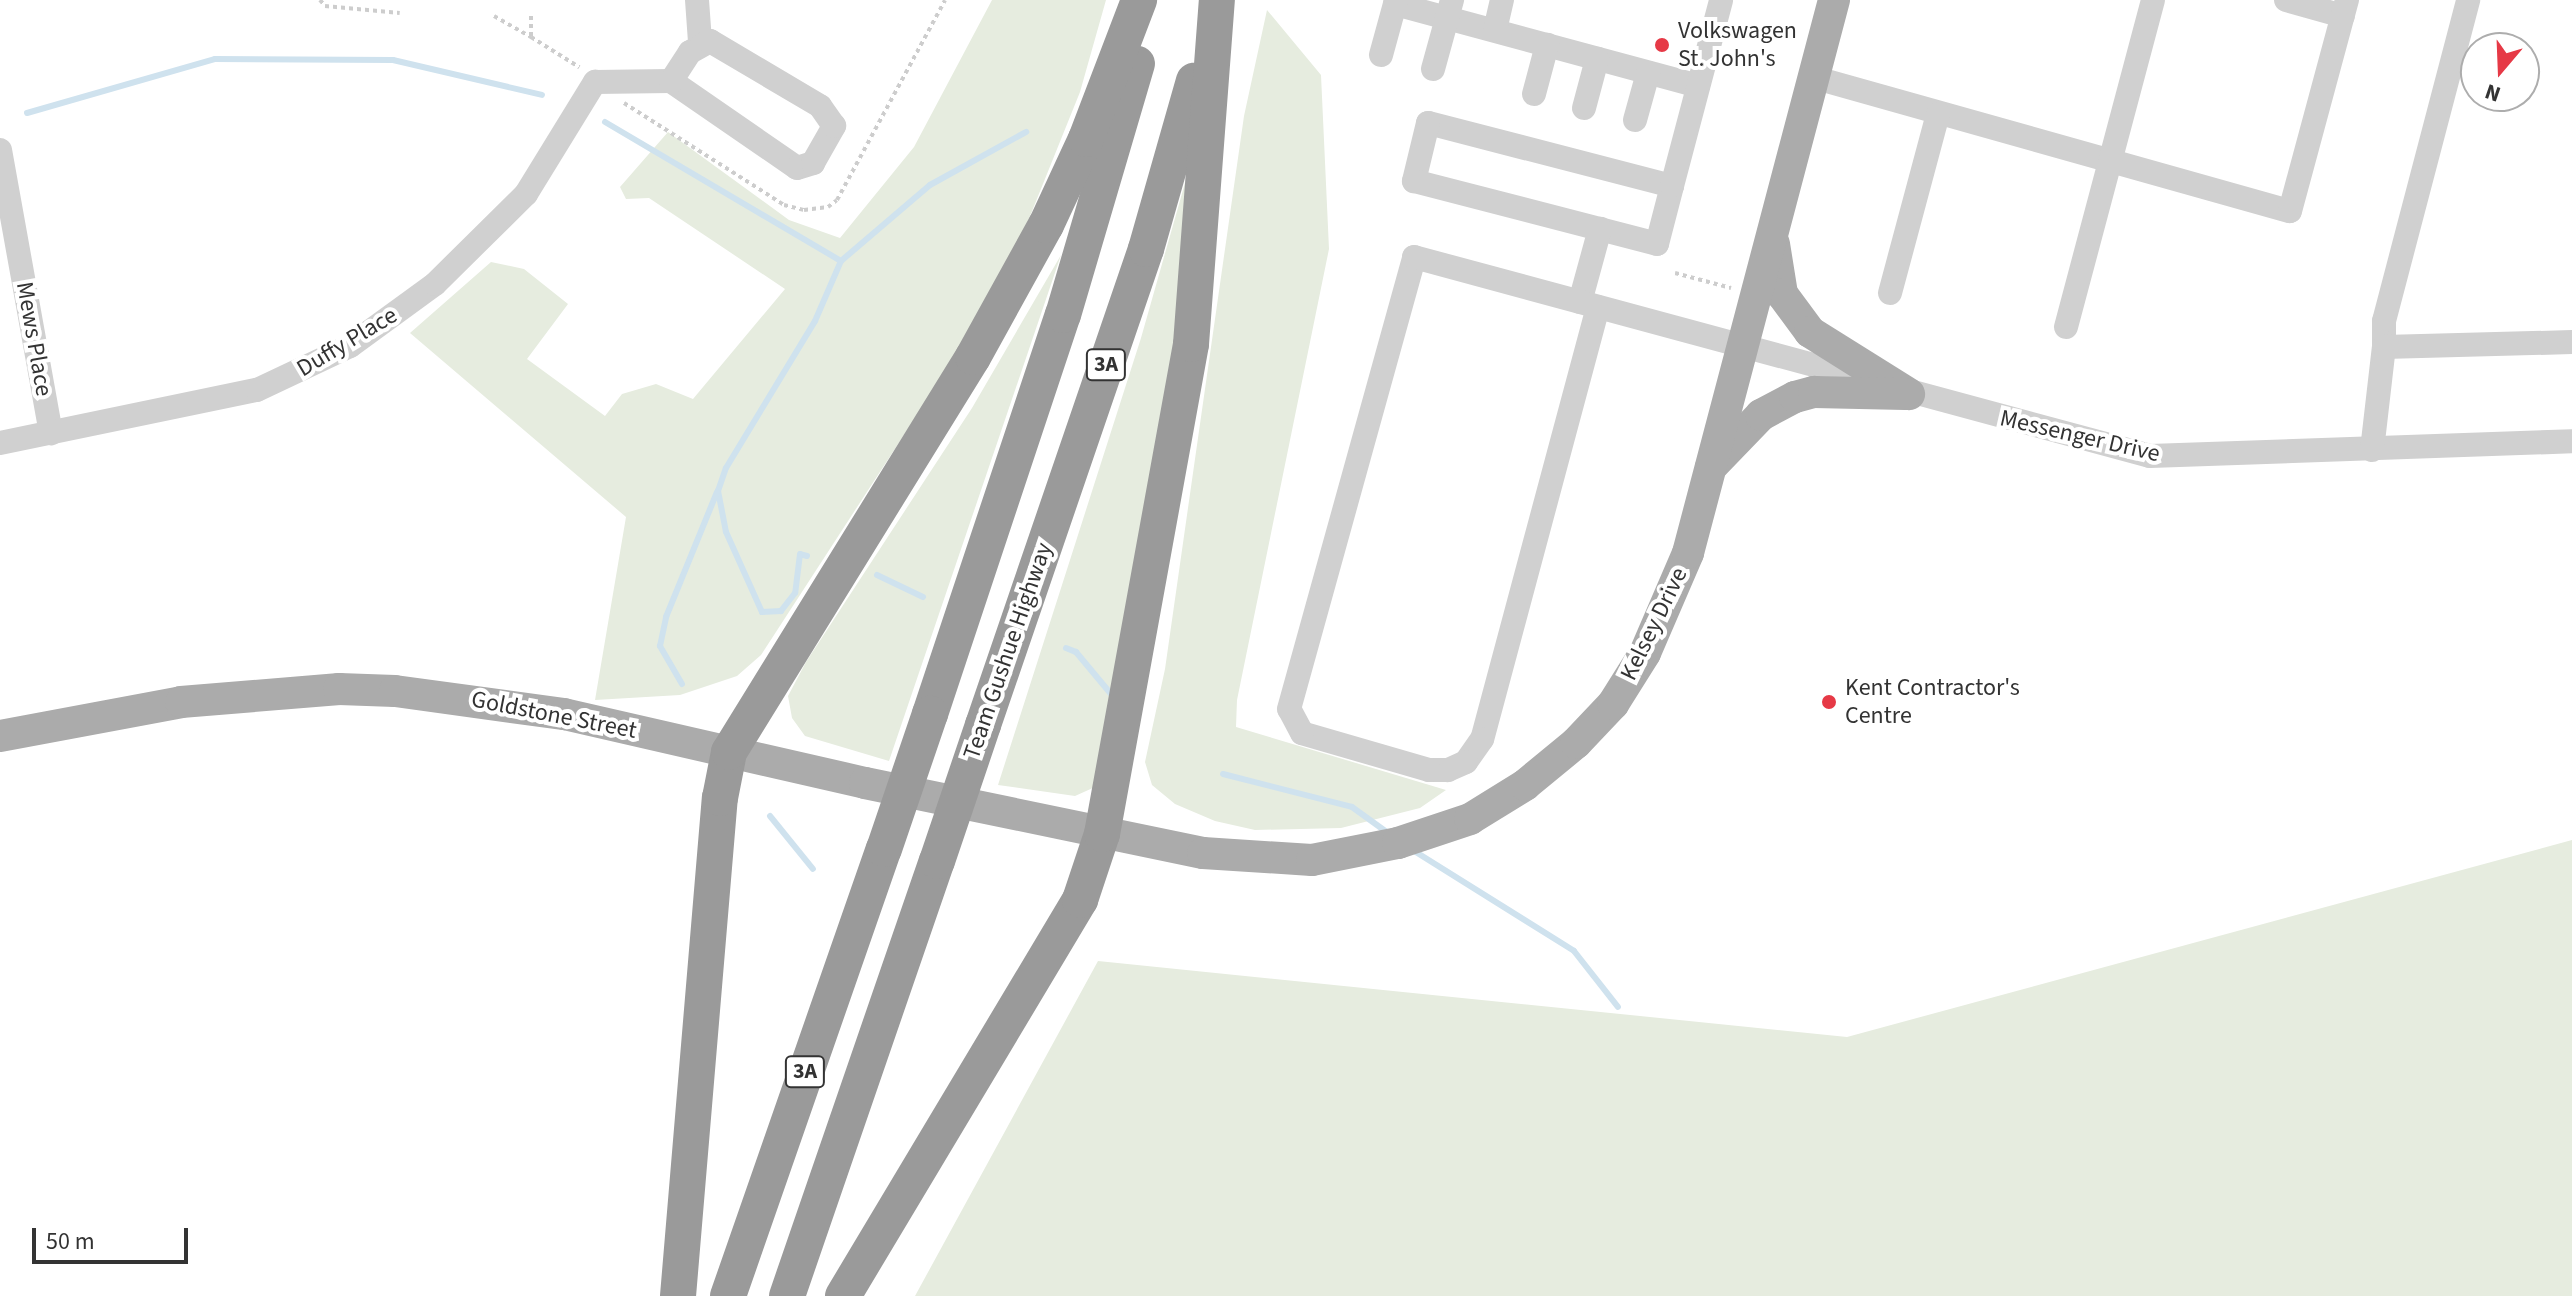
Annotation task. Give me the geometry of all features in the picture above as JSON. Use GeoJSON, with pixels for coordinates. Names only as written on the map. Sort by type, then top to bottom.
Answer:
{"type":"FeatureCollection","features":[{"type":"Feature","properties":{"kind":"highway"},"geometry":{"type":"LineString","coordinates":[[678,1296],[720,798],[729,752],[973,357],[1046,225],[1086,139],[1139,0]]}},
{"type":"Feature","properties":{"kind":"highway","name":"3A"},"geometry":{"type":"LineString","coordinates":[[728,1296],[884,849],[1063,315],[1152,0]]}},
{"type":"Feature","properties":{"kind":"highway"},"geometry":{"type":"LineString","coordinates":[[843,1296],[1080,900],[1102,834],[1191,344],[1214,0]]}},
{"type":"Feature","properties":{"kind":"highway","name":"Team Gushue Highway"},"geometry":{"type":"LineString","coordinates":[[787,1296],[1146,249],[1214,0]]}},
{"type":"Feature","properties":{"kind":"main road","name":"Kelsey Drive"},"geometry":{"type":"LineString","coordinates":[[1102,834],[1203,853],[1312,860],[1398,843],[1470,819],[1525,785],[1576,743],[1613,704],[1645,653],[1688,553],[1740,347],[1816,78],[1834,0]]}},
{"type":"Feature","properties":{"kind":"main road"},"geometry":{"type":"LineString","coordinates":[[1772,229],[1782,294],[1795,315],[1831,349],[1909,394]]}},
{"type":"Feature","properties":{"kind":"main road"},"geometry":{"type":"LineString","coordinates":[[1709,470],[1761,415],[1795,397],[1814,392],[1909,394]]}},
{"type":"Feature","properties":{"kind":"main road","name":"Goldstone Street"},"geometry":{"type":"LineString","coordinates":[[0,736],[181,702],[339,689],[500,702],[1102,834]]}},
{"type":"Feature","properties":{"kind":"street"},"geometry":{"type":"LineString","coordinates":[[697,0],[700,42]]}},
{"type":"Feature","properties":{"kind":"street"},"geometry":{"type":"LineString","coordinates":[[1495,30],[1502,0]]}},
{"type":"Feature","properties":{"kind":"street"},"geometry":{"type":"LineString","coordinates":[[1672,186],[1428,123],[1414,181],[1657,244],[1721,0]]}},
{"type":"Feature","properties":{"kind":"street"},"geometry":{"type":"LineString","coordinates":[[2066,327],[2153,0]]}},
{"type":"Feature","properties":{"kind":"street"},"geometry":{"type":"LineString","coordinates":[[1816,78],[2290,211],[2345,8],[2286,0]]}},
{"type":"Feature","properties":{"kind":"street"},"geometry":{"type":"LineString","coordinates":[[2372,450],[2384,347],[2384,321],[2468,0]]}},
{"type":"Feature","properties":{"kind":"street"},"geometry":{"type":"LineString","coordinates":[[1381,55],[1396,2],[1450,9],[1495,30],[1698,86]]}},
{"type":"Feature","properties":{"kind":"street"},"geometry":{"type":"LineString","coordinates":[[1433,69],[1450,9]]}},
{"type":"Feature","properties":{"kind":"street"},"geometry":{"type":"LineString","coordinates":[[587,75],[671,81],[787,163],[806,168],[813,163],[834,126],[831,117],[710,41],[700,42],[678,65],[671,81]]}},
{"type":"Feature","properties":{"kind":"street"},"geometry":{"type":"LineString","coordinates":[[1534,94],[1547,45]]}},
{"type":"Feature","properties":{"kind":"street"},"geometry":{"type":"LineString","coordinates":[[1584,108],[1597,59]]}},
{"type":"Feature","properties":{"kind":"street"},"geometry":{"type":"LineString","coordinates":[[1635,120],[1648,73]]}},
{"type":"Feature","properties":{"kind":"street","name":"Duffy Place"},"geometry":{"type":"LineString","coordinates":[[0,443],[257,390],[350,346],[435,284],[526,194],[587,75]]}},
{"type":"Feature","properties":{"kind":"street"},"geometry":{"type":"LineString","coordinates":[[1890,293],[1938,114]]}},
{"type":"Feature","properties":{"kind":"street","name":"Mews Place"},"geometry":{"type":"LineString","coordinates":[[0,150],[51,433]]}},
{"type":"Feature","properties":{"kind":"street"},"geometry":{"type":"LineString","coordinates":[[1589,305],[1414,257],[1289,709],[1302,733],[1429,770],[1448,770],[1466,762],[1482,739],[1589,305],[1600,229]]}},
{"type":"Feature","properties":{"kind":"street","name":"Messenger Drive"},"geometry":{"type":"LineString","coordinates":[[1589,305],[1909,394],[2150,456],[2572,441]]}},
{"type":"Feature","properties":{"kind":"street"},"geometry":{"type":"LineString","coordinates":[[2384,347],[2572,342]]}},
{"type":"Feature","properties":{"kind":"path"},"geometry":{"type":"LineString","coordinates":[[320,0],[325,6],[400,13]]}},
{"type":"Feature","properties":{"kind":"path"},"geometry":{"type":"LineString","coordinates":[[494,16],[587,75]]}},
{"type":"Feature","properties":{"kind":"path"},"geometry":{"type":"LineString","coordinates":[[531,16],[531,37]]}},
{"type":"Feature","properties":{"kind":"path"},"geometry":{"type":"LineString","coordinates":[[1675,273],[1756,295]]}},
{"type":"Feature","properties":{"kind":"shaded area"},"geometry":{"type":"Polygon","coordinates":[[[992,0],[1106,0],[1080,92],[1022,236],[963,344],[761,655],[737,676],[680,695],[595,700],[626,517],[410,333],[491,262],[524,269],[568,304],[527,359],[605,416],[622,394],[656,384],[693,399],[785,289],[649,198],[626,199],[620,187],[668,132],[789,220],[840,238],[914,147],[992,0]]]}},
{"type":"Feature","properties":{"kind":"shaded area"},"geometry":{"type":"Polygon","coordinates":[[[1267,10],[1321,75],[1329,249],[1237,700],[1236,727],[1446,790],[1420,808],[1341,828],[1255,830],[1215,821],[1175,804],[1152,785],[1145,762],[1165,669],[1244,116],[1267,10]]]}},
{"type":"Feature","properties":{"kind":"shaded area"},"geometry":{"type":"Polygon","coordinates":[[[1202,123],[1164,433],[1095,787],[1075,796],[998,785],[1141,338],[1202,123]]]}},
{"type":"Feature","properties":{"kind":"shaded area"},"geometry":{"type":"Polygon","coordinates":[[[1061,255],[889,761],[805,736],[792,718],[788,696],[806,662],[972,408],[1061,255]]]}},
{"type":"Feature","properties":{"kind":"shaded area"},"geometry":{"type":"Polygon","coordinates":[[[2572,840],[2572,1296],[915,1296],[1098,961],[1847,1037],[2572,840]]]}},
{"type":"Feature","properties":{"kind":"waterway"},"geometry":{"type":"LineString","coordinates":[[27,113],[215,59],[393,60],[542,95]]}},
{"type":"Feature","properties":{"kind":"waterway"},"geometry":{"type":"LineString","coordinates":[[605,122],[841,261],[930,185],[1026,132]]}},
{"type":"Feature","properties":{"kind":"waterway"},"geometry":{"type":"LineString","coordinates":[[807,556],[800,554],[795,593],[781,611],[762,612],[726,532],[718,491],[726,468],[815,321],[841,261]]}},
{"type":"Feature","properties":{"kind":"waterway"},"geometry":{"type":"LineString","coordinates":[[682,684],[660,646],[666,617],[717,492]]}},
{"type":"Feature","properties":{"kind":"waterway"},"geometry":{"type":"LineString","coordinates":[[877,575],[923,597]]}},
{"type":"Feature","properties":{"kind":"waterway"},"geometry":{"type":"LineString","coordinates":[[1066,648],[1076,652],[1111,694]]}},
{"type":"Feature","properties":{"kind":"waterway"},"geometry":{"type":"LineString","coordinates":[[1223,774],[1352,807],[1388,833]]}},
{"type":"Feature","properties":{"kind":"waterway"},"geometry":{"type":"LineString","coordinates":[[770,816],[813,869]]}},
{"type":"Feature","properties":{"kind":"waterway"},"geometry":{"type":"LineString","coordinates":[[1411,849],[1574,951],[1618,1007]]}},
{"type":"Feature","properties":{"kind":"place","name":"Volkswagen St. John's"},"geometry":{"type":"Point","coordinates":[1662,45]}},
{"type":"Feature","properties":{"kind":"place","name":"Kent Contractor's Centre"},"geometry":{"type":"Point","coordinates":[1829,702]}}]}
